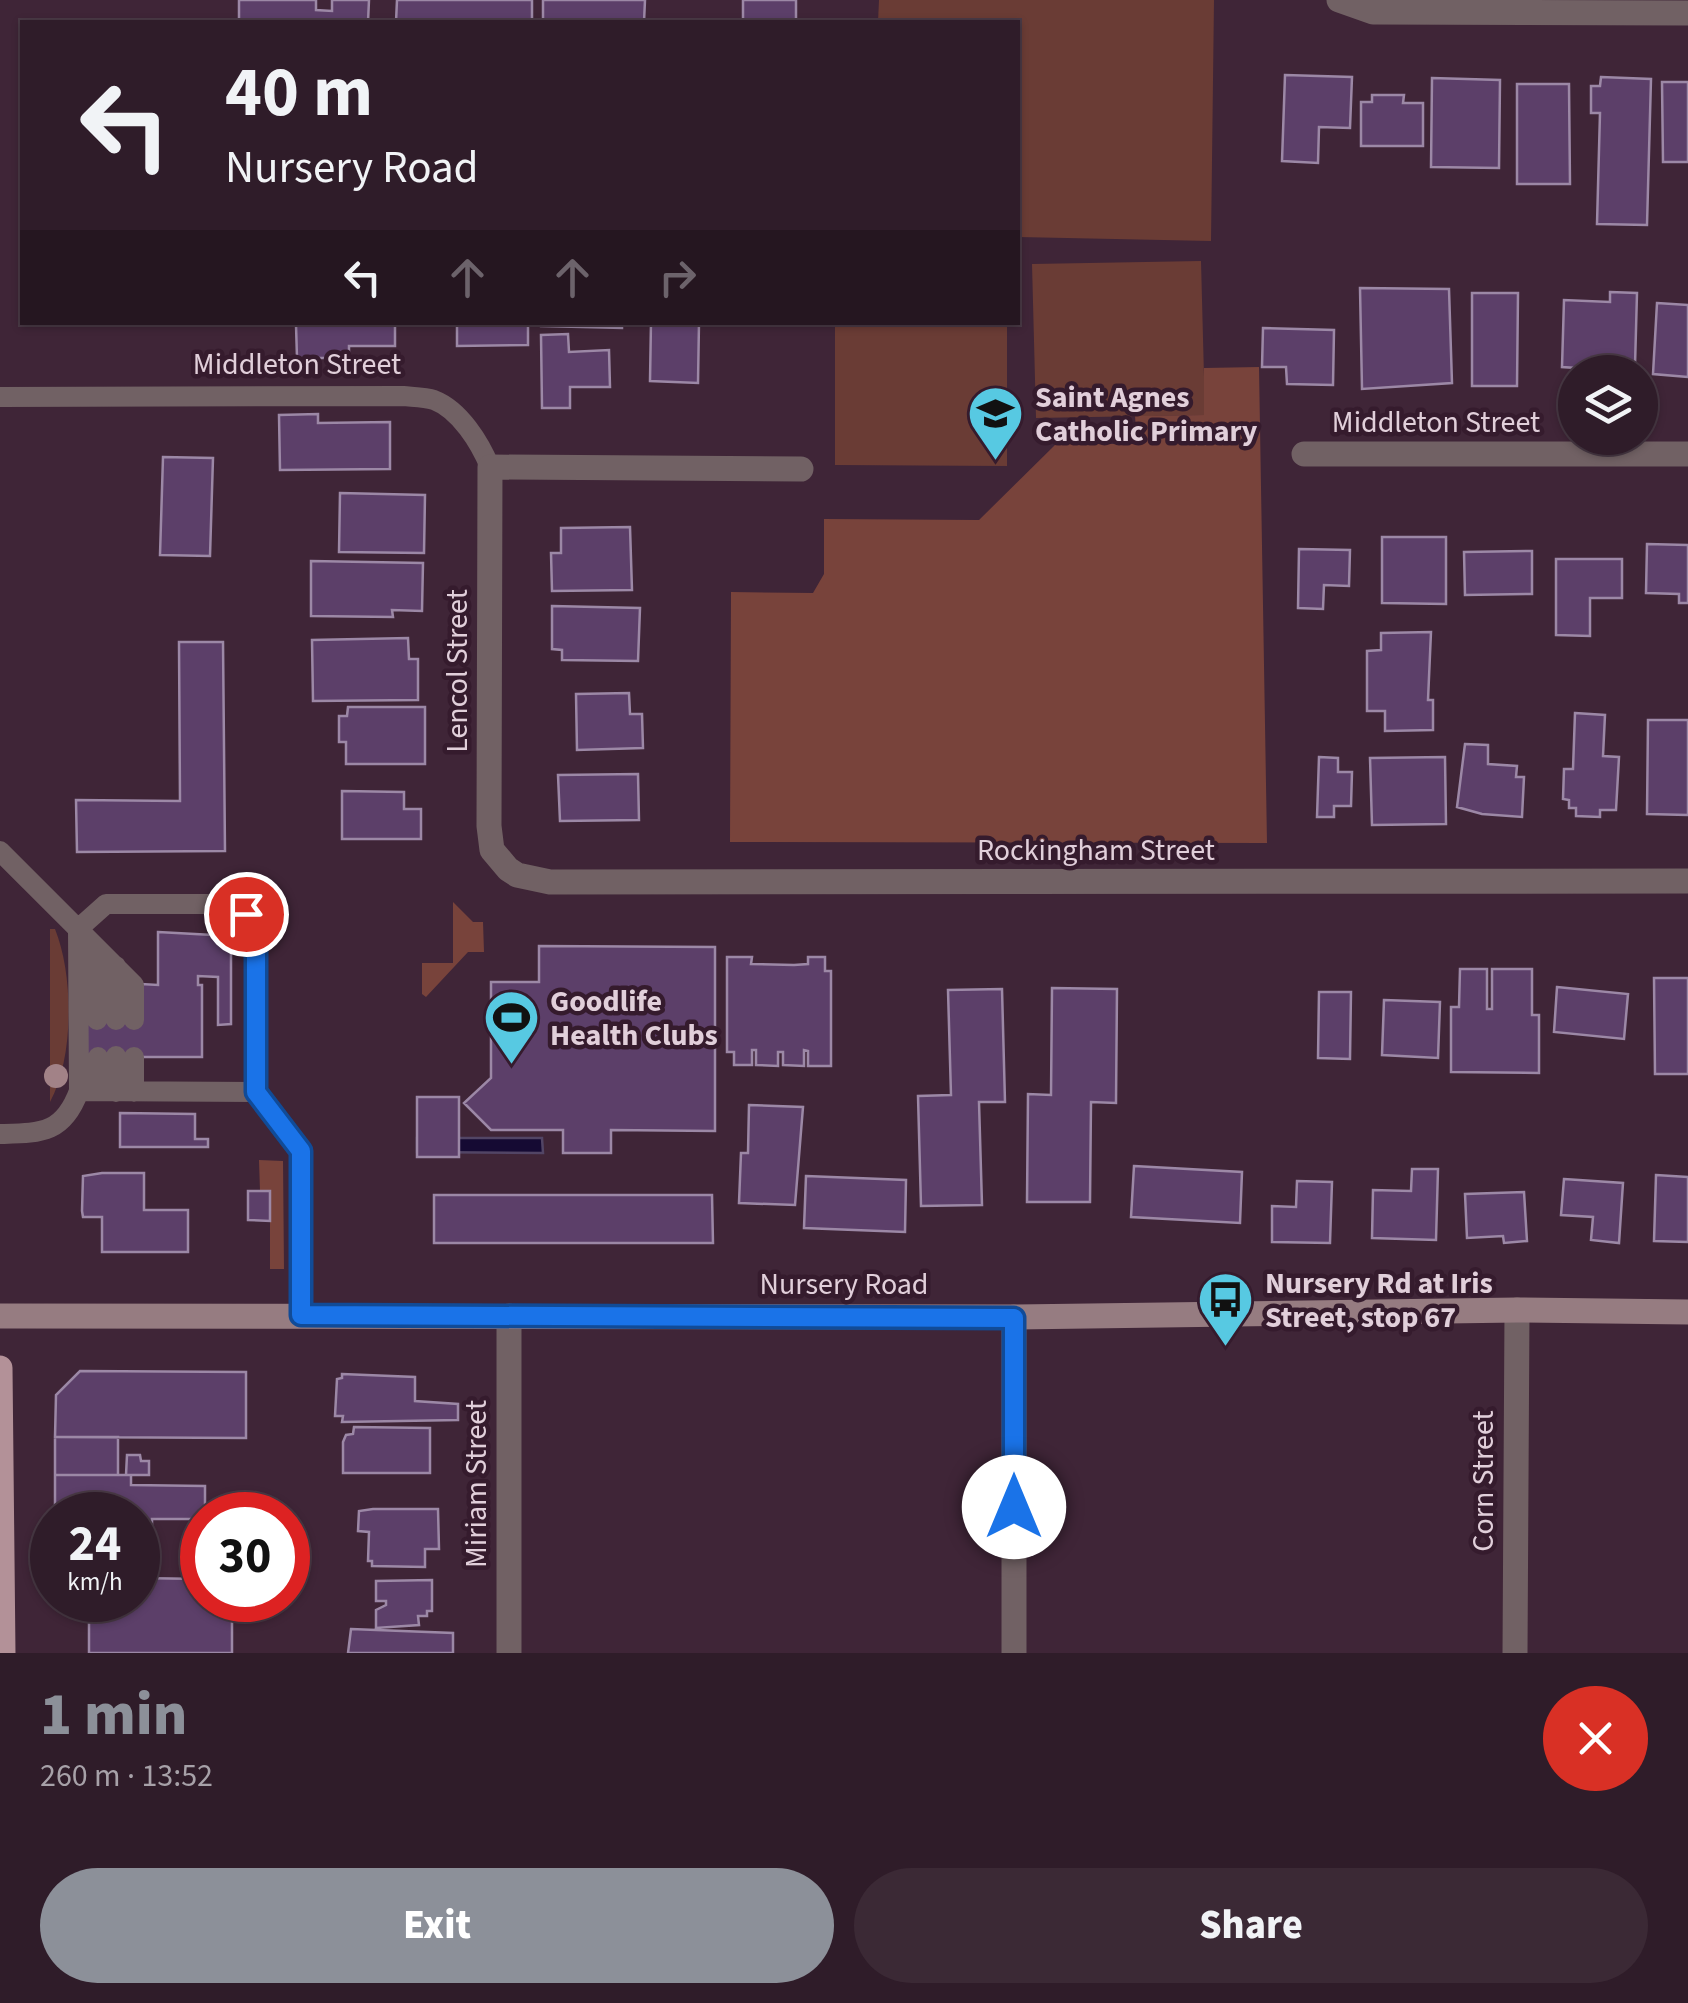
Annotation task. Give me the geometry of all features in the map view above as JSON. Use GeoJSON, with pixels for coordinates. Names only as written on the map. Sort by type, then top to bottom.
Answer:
{"type":"FeatureCollection","features":[{"type":"Feature","properties":{"kind":"main road","name":"Nursery Road"},"geometry":{"type":"LineString","coordinates":[[0,1316],[1014,1318],[1517,1310],[1688,1312]]}},
{"type":"Feature","properties":{"kind":"main road"},"geometry":{"type":"LineString","coordinates":[[0,1368],[3,1653]]}},
{"type":"Feature","properties":{"kind":"street"},"geometry":{"type":"LineString","coordinates":[[1339,0],[1372,12],[1688,13]]}},
{"type":"Feature","properties":{"kind":"street","name":"Middleton Street"},"geometry":{"type":"LineString","coordinates":[[1304,454],[1688,454]]}},
{"type":"Feature","properties":{"kind":"street"},"geometry":{"type":"LineString","coordinates":[[490,467],[801,470]]}},
{"type":"Feature","properties":{"kind":"street","name":"Lencol Street"},"geometry":{"type":"LineString","coordinates":[[490,467],[489,826],[492,850],[508,869]]}},
{"type":"Feature","properties":{"kind":"street","name":"Rockingham Street"},"geometry":{"type":"LineString","coordinates":[[508,869],[516,875],[550,882],[724,884],[1688,881]]}},
{"type":"Feature","properties":{"kind":"street","name":"Corn Street"},"geometry":{"type":"LineString","coordinates":[[1515,1653],[1517,1310]]}},
{"type":"Feature","properties":{"kind":"street","name":"Miriam Street"},"geometry":{"type":"LineString","coordinates":[[509,1316],[509,1653]]}},
{"type":"Feature","properties":{"kind":"street"},"geometry":{"type":"LineString","coordinates":[[1014,1318],[1014,1653]]}},
{"type":"Feature","properties":{"kind":"lane","name":"Middleton Street"},"geometry":{"type":"LineString","coordinates":[[0,397],[402,396],[436,400],[460,420],[482,448],[490,467]]}},
{"type":"Feature","properties":{"kind":"lane"},"geometry":{"type":"LineString","coordinates":[[0,851],[116,966],[116,1020],[97,948]]}},
{"type":"Feature","properties":{"kind":"lane"},"geometry":{"type":"LineString","coordinates":[[78,929],[106,904],[226,904],[246,914],[256,929],[256,1092],[301,1151],[301,1315]]}},
{"type":"Feature","properties":{"kind":"lane"},"geometry":{"type":"LineString","coordinates":[[78,929],[107,1091]]}},
{"type":"Feature","properties":{"kind":"lane"},"geometry":{"type":"LineString","coordinates":[[107,1091],[116,1057],[107,1091]]}},
{"type":"Feature","properties":{"kind":"lane"},"geometry":{"type":"LineString","coordinates":[[0,1134],[42,1133],[107,1091],[256,1092]]}},
{"type":"Feature","properties":{"kind":"shaded area"},"geometry":{"type":"Polygon","coordinates":[[[879,0],[1214,0],[1211,241],[1020,237],[1020,20],[878,20],[879,0]]]}},
{"type":"Feature","properties":{"kind":"shaded area"},"geometry":{"type":"Polygon","coordinates":[[[1201,261],[1205,415],[1036,418],[1032,264],[1201,261]]]}},
{"type":"Feature","properties":{"kind":"shaded area"},"geometry":{"type":"Polygon","coordinates":[[[835,325],[1007,325],[1007,466],[835,465],[835,325]]]}},
{"type":"Feature","properties":{"kind":"shaded area"},"geometry":{"type":"Polygon","coordinates":[[[1259,367],[1267,843],[730,842],[731,592],[813,593],[824,574],[824,519],[979,520],[1056,444],[1137,444],[1135,416],[1204,415],[1204,368],[1259,367]]]}},
{"type":"Feature","properties":{"kind":"shaded area"},"geometry":{"type":"Polygon","coordinates":[[[453,902],[473,922],[483,922],[484,952],[468,952],[426,997],[422,994],[422,963],[453,963],[453,902]]]}},
{"type":"Feature","properties":{"kind":"shaded area"},"geometry":{"type":"Polygon","coordinates":[[[50,929],[55,929],[66,970],[69,1017],[64,1063],[50,1102],[50,929]]]}},
{"type":"Feature","properties":{"kind":"shaded area"},"geometry":{"type":"Polygon","coordinates":[[[417,1138],[542,1138],[543,1153],[417,1152],[417,1138]]]}},
{"type":"Feature","properties":{"kind":"shaded area"},"geometry":{"type":"Polygon","coordinates":[[[259,1160],[283,1161],[284,1269],[270,1269],[270,1192],[260,1191],[259,1160]]]}},
{"type":"Feature","properties":{"kind":"building"},"geometry":{"type":"Polygon","coordinates":[[[239,0],[316,0],[316,10],[332,11],[332,0],[369,0],[368,20],[239,20],[239,0]]]}},
{"type":"Feature","properties":{"kind":"building"},"geometry":{"type":"Polygon","coordinates":[[[397,0],[532,0],[532,20],[396,20],[397,0]]]}},
{"type":"Feature","properties":{"kind":"building"},"geometry":{"type":"Polygon","coordinates":[[[543,0],[645,0],[644,20],[543,20],[543,0]]]}},
{"type":"Feature","properties":{"kind":"building"},"geometry":{"type":"Polygon","coordinates":[[[743,0],[796,0],[796,20],[743,20],[743,0]]]}},
{"type":"Feature","properties":{"kind":"building"},"geometry":{"type":"Polygon","coordinates":[[[1285,75],[1352,77],[1350,128],[1319,127],[1318,163],[1282,161],[1285,75]]]}},
{"type":"Feature","properties":{"kind":"building"},"geometry":{"type":"Polygon","coordinates":[[[1601,77],[1651,79],[1647,225],[1597,224],[1600,113],[1591,113],[1591,86],[1600,86],[1601,77]]]}},
{"type":"Feature","properties":{"kind":"building"},"geometry":{"type":"Polygon","coordinates":[[[1432,78],[1500,80],[1499,168],[1431,167],[1432,78]]]}},
{"type":"Feature","properties":{"kind":"building"},"geometry":{"type":"Polygon","coordinates":[[[1662,82],[1688,82],[1688,162],[1663,162],[1662,82]]]}},
{"type":"Feature","properties":{"kind":"building"},"geometry":{"type":"Polygon","coordinates":[[[1517,84],[1569,84],[1570,184],[1517,184],[1517,84]]]}},
{"type":"Feature","properties":{"kind":"building"},"geometry":{"type":"Polygon","coordinates":[[[1372,95],[1404,95],[1403,103],[1423,103],[1423,146],[1361,146],[1361,102],[1372,102],[1372,95]]]}},
{"type":"Feature","properties":{"kind":"building"},"geometry":{"type":"Polygon","coordinates":[[[1360,288],[1449,289],[1452,383],[1362,389],[1360,288]]]}},
{"type":"Feature","properties":{"kind":"building"},"geometry":{"type":"Polygon","coordinates":[[[1610,292],[1637,293],[1635,355],[1562,355],[1564,300],[1610,302],[1610,292]]]}},
{"type":"Feature","properties":{"kind":"building"},"geometry":{"type":"Polygon","coordinates":[[[1472,293],[1518,293],[1517,386],[1472,386],[1472,293]]]}},
{"type":"Feature","properties":{"kind":"building"},"geometry":{"type":"Polygon","coordinates":[[[1657,303],[1688,305],[1688,377],[1658,374],[1658,355],[1654,355],[1657,303]]]}},
{"type":"Feature","properties":{"kind":"building"},"geometry":{"type":"Polygon","coordinates":[[[296,325],[395,325],[395,346],[349,346],[349,358],[297,358],[296,325]]]}},
{"type":"Feature","properties":{"kind":"building"},"geometry":{"type":"Polygon","coordinates":[[[457,325],[528,325],[528,345],[457,346],[457,325]]]}},
{"type":"Feature","properties":{"kind":"building"},"geometry":{"type":"Polygon","coordinates":[[[622,325],[622,328],[541,326],[622,325]]]}},
{"type":"Feature","properties":{"kind":"building"},"geometry":{"type":"Polygon","coordinates":[[[651,325],[699,325],[698,383],[650,381],[651,325]]]}},
{"type":"Feature","properties":{"kind":"building"},"geometry":{"type":"Polygon","coordinates":[[[1263,328],[1334,330],[1333,385],[1287,384],[1286,367],[1262,367],[1263,328]]]}},
{"type":"Feature","properties":{"kind":"building"},"geometry":{"type":"Polygon","coordinates":[[[568,334],[569,352],[609,350],[610,387],[570,387],[570,408],[542,408],[541,335],[568,334]]]}},
{"type":"Feature","properties":{"kind":"building"},"geometry":{"type":"Polygon","coordinates":[[[318,414],[318,423],[390,422],[390,469],[280,470],[279,415],[318,414]]]}},
{"type":"Feature","properties":{"kind":"building"},"geometry":{"type":"Polygon","coordinates":[[[163,457],[213,458],[210,556],[160,555],[163,457]]]}},
{"type":"Feature","properties":{"kind":"building"},"geometry":{"type":"Polygon","coordinates":[[[340,493],[425,495],[424,553],[339,552],[340,493]]]}},
{"type":"Feature","properties":{"kind":"building"},"geometry":{"type":"Polygon","coordinates":[[[630,527],[632,590],[552,591],[551,553],[561,553],[561,528],[630,527]]]}},
{"type":"Feature","properties":{"kind":"building"},"geometry":{"type":"Polygon","coordinates":[[[1382,537],[1446,537],[1446,604],[1382,603],[1382,537]]]}},
{"type":"Feature","properties":{"kind":"building"},"geometry":{"type":"Polygon","coordinates":[[[1647,544],[1688,545],[1688,603],[1679,603],[1679,594],[1646,593],[1647,544]]]}},
{"type":"Feature","properties":{"kind":"building"},"geometry":{"type":"Polygon","coordinates":[[[1299,549],[1350,550],[1349,586],[1324,585],[1323,609],[1298,608],[1299,549]]]}},
{"type":"Feature","properties":{"kind":"building"},"geometry":{"type":"Polygon","coordinates":[[[1532,551],[1532,594],[1465,595],[1464,552],[1532,551]]]}},
{"type":"Feature","properties":{"kind":"building"},"geometry":{"type":"Polygon","coordinates":[[[1556,559],[1622,559],[1622,598],[1590,598],[1590,636],[1556,635],[1556,559]]]}},
{"type":"Feature","properties":{"kind":"building"},"geometry":{"type":"Polygon","coordinates":[[[311,561],[423,563],[422,611],[392,610],[393,617],[311,616],[311,561]]]}},
{"type":"Feature","properties":{"kind":"building"},"geometry":{"type":"Polygon","coordinates":[[[552,606],[640,608],[638,661],[562,660],[562,650],[552,649],[552,606]]]}},
{"type":"Feature","properties":{"kind":"building"},"geometry":{"type":"Polygon","coordinates":[[[1431,632],[1428,700],[1433,700],[1433,730],[1385,731],[1385,711],[1367,711],[1367,651],[1381,650],[1381,633],[1431,632]]]}},
{"type":"Feature","properties":{"kind":"building"},"geometry":{"type":"Polygon","coordinates":[[[408,638],[409,659],[418,659],[418,700],[313,701],[312,640],[408,638]]]}},
{"type":"Feature","properties":{"kind":"building"},"geometry":{"type":"Polygon","coordinates":[[[179,642],[223,642],[225,851],[77,852],[76,800],[180,801],[179,642]]]}},
{"type":"Feature","properties":{"kind":"building"},"geometry":{"type":"Polygon","coordinates":[[[629,693],[630,714],[642,714],[643,748],[577,750],[576,694],[629,693]]]}},
{"type":"Feature","properties":{"kind":"building"},"geometry":{"type":"Polygon","coordinates":[[[348,707],[425,707],[425,764],[346,764],[346,742],[339,742],[339,716],[347,716],[348,707]]]}},
{"type":"Feature","properties":{"kind":"building"},"geometry":{"type":"Polygon","coordinates":[[[1575,713],[1605,715],[1603,756],[1619,757],[1616,810],[1600,810],[1600,817],[1576,816],[1576,808],[1569,808],[1569,800],[1563,799],[1564,769],[1573,769],[1575,713]]]}},
{"type":"Feature","properties":{"kind":"building"},"geometry":{"type":"Polygon","coordinates":[[[1648,720],[1688,720],[1688,815],[1647,814],[1648,720]]]}},
{"type":"Feature","properties":{"kind":"building"},"geometry":{"type":"Polygon","coordinates":[[[1465,744],[1488,745],[1488,764],[1517,766],[1516,777],[1524,777],[1522,817],[1482,814],[1457,807],[1465,744]]]}},
{"type":"Feature","properties":{"kind":"building"},"geometry":{"type":"Polygon","coordinates":[[[1319,757],[1338,758],[1338,772],[1352,772],[1351,806],[1334,806],[1334,817],[1317,817],[1319,757]]]}},
{"type":"Feature","properties":{"kind":"building"},"geometry":{"type":"Polygon","coordinates":[[[1445,757],[1446,824],[1372,825],[1370,758],[1445,757]]]}},
{"type":"Feature","properties":{"kind":"building"},"geometry":{"type":"Polygon","coordinates":[[[638,774],[639,820],[560,821],[558,775],[638,774]]]}},
{"type":"Feature","properties":{"kind":"building"},"geometry":{"type":"Polygon","coordinates":[[[342,791],[404,792],[404,809],[421,809],[421,839],[342,839],[342,791]]]}},
{"type":"Feature","properties":{"kind":"building"},"geometry":{"type":"Polygon","coordinates":[[[158,932],[231,936],[231,1024],[218,1025],[218,977],[198,976],[198,985],[202,985],[202,1057],[85,1057],[85,1020],[141,984],[158,985],[158,932]]]}},
{"type":"Feature","properties":{"kind":"building"},"geometry":{"type":"Polygon","coordinates":[[[539,946],[715,947],[715,1131],[611,1130],[611,1153],[563,1153],[563,1130],[491,1130],[464,1103],[491,1078],[491,982],[539,982],[539,946]]]}},
{"type":"Feature","properties":{"kind":"building"},"geometry":{"type":"Polygon","coordinates":[[[727,957],[752,957],[751,964],[794,965],[808,964],[808,957],[825,957],[825,971],[831,971],[831,1066],[808,1066],[808,1051],[804,1050],[804,1066],[783,1065],[783,1052],[778,1052],[778,1066],[756,1065],[756,1050],[752,1050],[752,1065],[734,1065],[734,1052],[727,1052],[727,957]]]}},
{"type":"Feature","properties":{"kind":"building"},"geometry":{"type":"Polygon","coordinates":[[[1460,969],[1487,969],[1487,1009],[1492,1009],[1492,969],[1532,969],[1532,1015],[1539,1015],[1539,1073],[1451,1072],[1451,1007],[1459,1007],[1460,969]]]}},
{"type":"Feature","properties":{"kind":"building"},"geometry":{"type":"Polygon","coordinates":[[[1654,978],[1688,978],[1688,1074],[1655,1074],[1654,978]]]}},
{"type":"Feature","properties":{"kind":"building"},"geometry":{"type":"Polygon","coordinates":[[[1557,987],[1628,994],[1624,1039],[1554,1032],[1557,987]]]}},
{"type":"Feature","properties":{"kind":"building"},"geometry":{"type":"Polygon","coordinates":[[[1052,988],[1117,989],[1116,1103],[1091,1102],[1090,1202],[1027,1202],[1028,1094],[1051,1095],[1052,988]]]}},
{"type":"Feature","properties":{"kind":"building"},"geometry":{"type":"Polygon","coordinates":[[[1002,989],[1005,1102],[979,1102],[982,1205],[921,1206],[918,1096],[951,1095],[948,990],[1002,989]]]}},
{"type":"Feature","properties":{"kind":"building"},"geometry":{"type":"Polygon","coordinates":[[[1319,992],[1351,992],[1350,1059],[1318,1058],[1319,992]]]}},
{"type":"Feature","properties":{"kind":"building"},"geometry":{"type":"Polygon","coordinates":[[[1384,1000],[1440,1002],[1438,1058],[1382,1055],[1384,1000]]]}},
{"type":"Feature","properties":{"kind":"building"},"geometry":{"type":"Polygon","coordinates":[[[417,1097],[459,1097],[459,1157],[417,1157],[417,1097]]]}},
{"type":"Feature","properties":{"kind":"building"},"geometry":{"type":"Polygon","coordinates":[[[749,1105],[803,1107],[795,1205],[739,1203],[741,1153],[748,1153],[749,1105]]]}},
{"type":"Feature","properties":{"kind":"building"},"geometry":{"type":"Polygon","coordinates":[[[120,1113],[195,1114],[195,1139],[208,1139],[208,1147],[120,1147],[120,1113]]]}},
{"type":"Feature","properties":{"kind":"building"},"geometry":{"type":"Polygon","coordinates":[[[1134,1166],[1242,1172],[1240,1223],[1131,1217],[1134,1166]]]}},
{"type":"Feature","properties":{"kind":"building"},"geometry":{"type":"Polygon","coordinates":[[[1412,1169],[1438,1169],[1436,1240],[1372,1238],[1373,1190],[1411,1191],[1412,1169]]]}},
{"type":"Feature","properties":{"kind":"building"},"geometry":{"type":"Polygon","coordinates":[[[144,1173],[144,1210],[188,1210],[188,1252],[102,1252],[102,1217],[83,1217],[82,1211],[83,1176],[144,1173]]]}},
{"type":"Feature","properties":{"kind":"building"},"geometry":{"type":"Polygon","coordinates":[[[1656,1175],[1688,1177],[1688,1242],[1654,1241],[1656,1175]]]}},
{"type":"Feature","properties":{"kind":"building"},"geometry":{"type":"Polygon","coordinates":[[[806,1176],[906,1180],[905,1232],[804,1228],[806,1176]]]}},
{"type":"Feature","properties":{"kind":"building"},"geometry":{"type":"Polygon","coordinates":[[[1564,1179],[1623,1183],[1619,1243],[1591,1240],[1593,1217],[1561,1215],[1564,1179]]]}},
{"type":"Feature","properties":{"kind":"building"},"geometry":{"type":"Polygon","coordinates":[[[1297,1181],[1332,1182],[1330,1243],[1272,1242],[1272,1206],[1296,1207],[1297,1181]]]}},
{"type":"Feature","properties":{"kind":"building"},"geometry":{"type":"Polygon","coordinates":[[[248,1191],[270,1191],[270,1221],[248,1220],[248,1191]]]}},
{"type":"Feature","properties":{"kind":"building"},"geometry":{"type":"Polygon","coordinates":[[[1524,1192],[1527,1241],[1504,1243],[1503,1236],[1467,1238],[1465,1194],[1524,1192]]]}},
{"type":"Feature","properties":{"kind":"building"},"geometry":{"type":"Polygon","coordinates":[[[434,1195],[712,1195],[713,1243],[434,1243],[434,1195]]]}},
{"type":"Feature","properties":{"kind":"building"},"geometry":{"type":"Polygon","coordinates":[[[80,1371],[246,1372],[246,1438],[55,1437],[56,1395],[80,1371]]]}},
{"type":"Feature","properties":{"kind":"building"},"geometry":{"type":"Polygon","coordinates":[[[342,1374],[415,1377],[415,1401],[458,1404],[458,1420],[342,1422],[343,1416],[335,1416],[337,1379],[342,1374]]]}},
{"type":"Feature","properties":{"kind":"building"},"geometry":{"type":"Polygon","coordinates":[[[354,1427],[430,1428],[430,1473],[343,1473],[343,1442],[346,1435],[353,1434],[354,1427]]]}},
{"type":"Feature","properties":{"kind":"building"},"geometry":{"type":"Polygon","coordinates":[[[55,1437],[118,1437],[118,1475],[55,1475],[55,1437]]]}},
{"type":"Feature","properties":{"kind":"building"},"geometry":{"type":"Polygon","coordinates":[[[127,1455],[140,1455],[141,1461],[149,1461],[149,1475],[126,1475],[127,1455]]]}},
{"type":"Feature","properties":{"kind":"building"},"geometry":{"type":"Polygon","coordinates":[[[55,1475],[131,1475],[131,1485],[205,1486],[205,1492],[180,1492],[180,1519],[160,1519],[160,1492],[55,1492],[55,1475]]]}},
{"type":"Feature","properties":{"kind":"building"},"geometry":{"type":"Polygon","coordinates":[[[438,1509],[439,1549],[425,1549],[425,1567],[372,1566],[372,1561],[368,1561],[369,1532],[358,1531],[359,1511],[438,1509]]]}},
{"type":"Feature","properties":{"kind":"building"},"geometry":{"type":"Polygon","coordinates":[[[160,1578],[180,1579],[180,1622],[232,1622],[232,1653],[89,1653],[89,1622],[160,1622],[160,1578]]]}},
{"type":"Feature","properties":{"kind":"building"},"geometry":{"type":"Polygon","coordinates":[[[432,1580],[432,1611],[427,1611],[427,1616],[418,1616],[419,1625],[376,1628],[376,1610],[386,1601],[376,1601],[376,1581],[432,1580]]]}},
{"type":"Feature","properties":{"kind":"building"},"geometry":{"type":"Polygon","coordinates":[[[351,1629],[453,1633],[453,1653],[348,1653],[351,1629]]]}},
{"type":"Feature","properties":{"kind":"place","name":"Saint Agnes Catholic Primary"},"geometry":{"type":"Point","coordinates":[996,463]}},
{"type":"Feature","properties":{"kind":"place","name":"Goodlife Health Clubs"},"geometry":{"type":"Point","coordinates":[511,1067]}},
{"type":"Feature","properties":{"kind":"place","name":"Nursery Rd at Iris Street, stop 67"},"geometry":{"type":"Point","coordinates":[1226,1349]}},
{"type":"Feature","properties":{"kind":"route"},"geometry":{"type":"LineString","coordinates":[[246,914],[256,929],[256,1092],[301,1151],[301,1315],[1014,1318],[1014,1507]]}}]}
